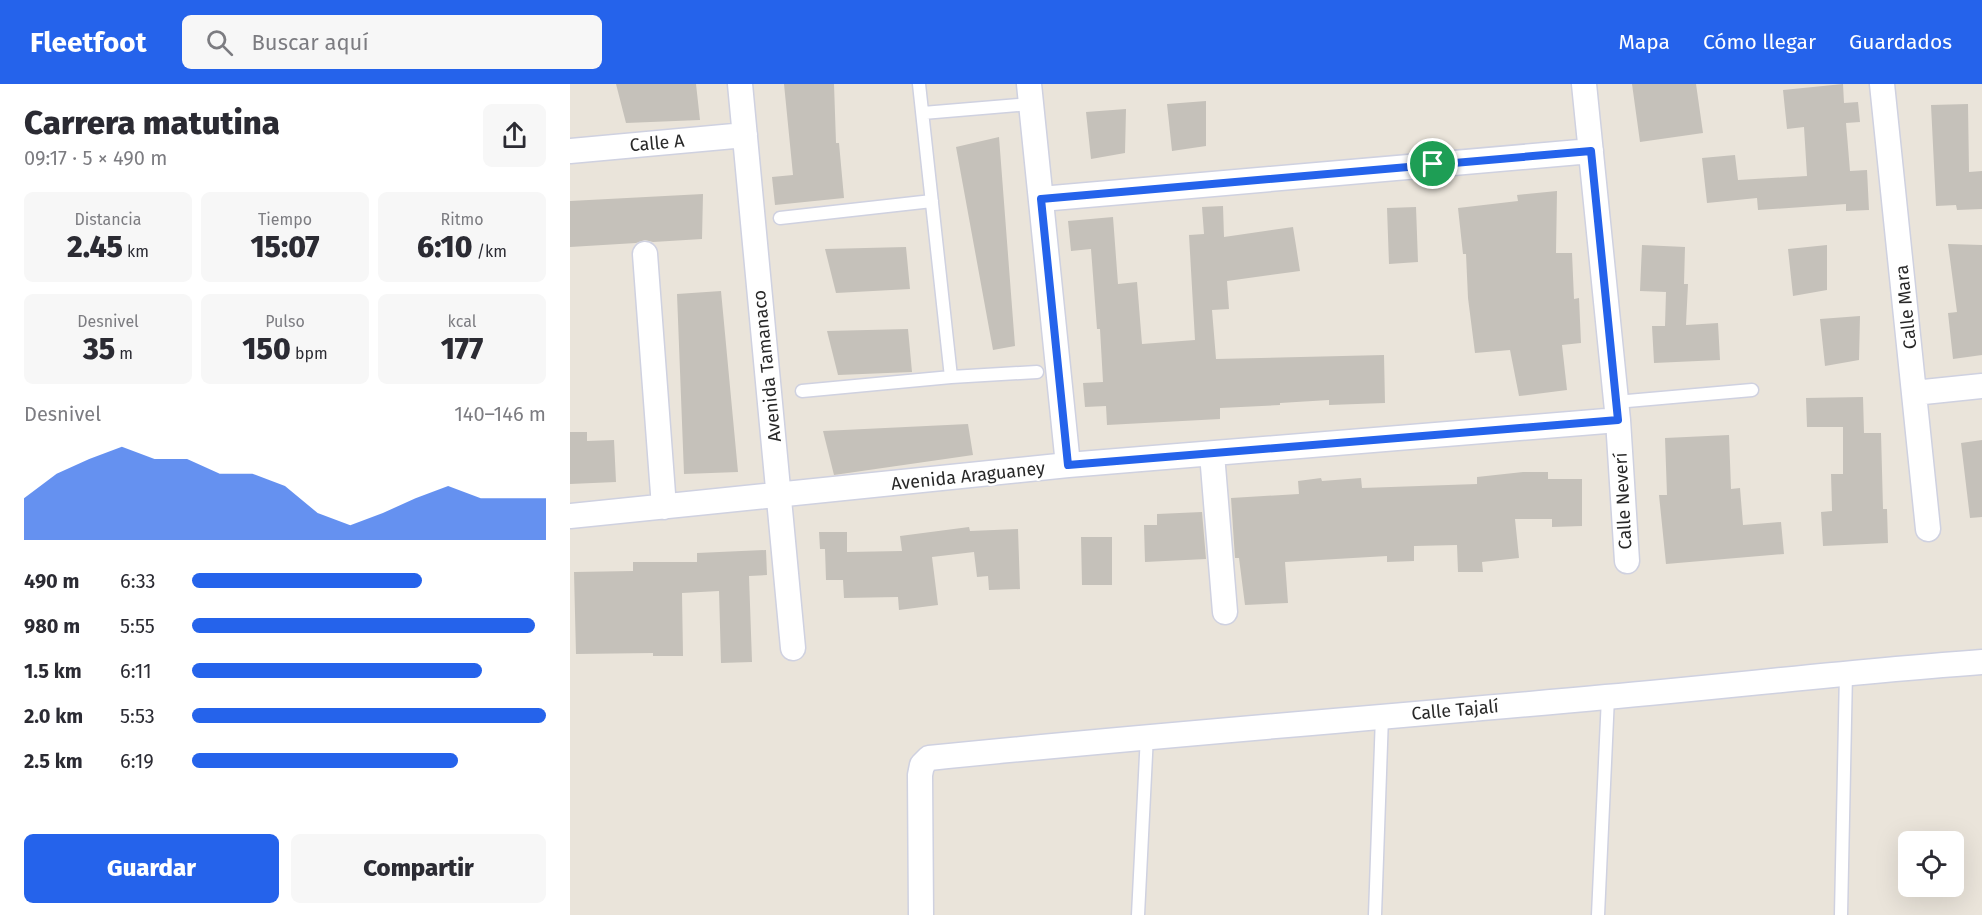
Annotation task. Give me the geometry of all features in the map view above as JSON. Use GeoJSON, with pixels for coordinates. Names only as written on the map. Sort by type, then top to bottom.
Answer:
{"type":"FeatureCollection","features":[{"type":"Feature","properties":{"kind":"street","name":"Avenida Tamanaco"},"geometry":{"type":"LineString","coordinates":[[740,84],[793,648]]}},
{"type":"Feature","properties":{"kind":"street","name":"Calle Neverí"},"geometry":{"type":"LineString","coordinates":[[1584,84],[1617,411],[1627,561]]}},
{"type":"Feature","properties":{"kind":"street","name":"Calle Mara"},"geometry":{"type":"LineString","coordinates":[[1882,84],[1928,530]]}},
{"type":"Feature","properties":{"kind":"street"},"geometry":{"type":"LineString","coordinates":[[1030,94],[1068,465]]}},
{"type":"Feature","properties":{"kind":"street","name":"Calle A"},"geometry":{"type":"LineString","coordinates":[[570,151],[745,135]]}},
{"type":"Feature","properties":{"kind":"street"},"geometry":{"type":"LineString","coordinates":[[1041,199],[1591,151]]}},
{"type":"Feature","properties":{"kind":"street"},"geometry":{"type":"LineString","coordinates":[[645,254],[664,507]]}},
{"type":"Feature","properties":{"kind":"street"},"geometry":{"type":"LineString","coordinates":[[1914,393],[1982,386]]}},
{"type":"Feature","properties":{"kind":"street","name":"Avenida Araguaney"},"geometry":{"type":"LineString","coordinates":[[570,516],[1068,465],[1212,454],[1617,411]]}},
{"type":"Feature","properties":{"kind":"street"},"geometry":{"type":"LineString","coordinates":[[1212,454],[1225,612]]}},
{"type":"Feature","properties":{"kind":"street","name":"Calle Tajalí"},"geometry":{"type":"LineString","coordinates":[[921,915],[920,775],[921,765],[929,758],[1147,735],[1608,697],[1846,672],[1982,662]]}},
{"type":"Feature","properties":{"kind":"lane"},"geometry":{"type":"LineString","coordinates":[[919,84],[951,377]]}},
{"type":"Feature","properties":{"kind":"lane"},"geometry":{"type":"LineString","coordinates":[[923,113],[1030,94]]}},
{"type":"Feature","properties":{"kind":"lane"},"geometry":{"type":"LineString","coordinates":[[780,218],[932,201]]}},
{"type":"Feature","properties":{"kind":"lane"},"geometry":{"type":"LineString","coordinates":[[802,391],[951,377],[1037,372]]}},
{"type":"Feature","properties":{"kind":"lane"},"geometry":{"type":"LineString","coordinates":[[1617,411],[1752,390]]}},
{"type":"Feature","properties":{"kind":"lane"},"geometry":{"type":"LineString","coordinates":[[1841,915],[1846,672]]}},
{"type":"Feature","properties":{"kind":"lane"},"geometry":{"type":"LineString","coordinates":[[1598,915],[1608,697]]}},
{"type":"Feature","properties":{"kind":"lane"},"geometry":{"type":"LineString","coordinates":[[1375,915],[1382,716]]}},
{"type":"Feature","properties":{"kind":"lane"},"geometry":{"type":"LineString","coordinates":[[1138,915],[1147,735]]}},
{"type":"Feature","properties":{"kind":"building"},"geometry":{"type":"Polygon","coordinates":[[[616,84],[696,84],[700,120],[626,123],[616,84]]]}},
{"type":"Feature","properties":{"kind":"building"},"geometry":{"type":"Polygon","coordinates":[[[784,84],[834,84],[836,143],[839,143],[844,198],[775,205],[772,177],[793,175],[784,84]]]}},
{"type":"Feature","properties":{"kind":"building"},"geometry":{"type":"Polygon","coordinates":[[[1632,84],[1696,84],[1703,133],[1640,142],[1632,84]]]}},
{"type":"Feature","properties":{"kind":"building"},"geometry":{"type":"Polygon","coordinates":[[[1843,84],[1844,103],[1858,102],[1860,122],[1846,123],[1850,171],[1867,170],[1869,210],[1846,211],[1846,204],[1758,210],[1757,198],[1707,203],[1702,158],[1735,155],[1738,180],[1807,176],[1804,127],[1787,129],[1783,90],[1843,84]]]}},
{"type":"Feature","properties":{"kind":"building"},"geometry":{"type":"Polygon","coordinates":[[[1206,101],[1206,146],[1172,151],[1167,104],[1206,101]]]}},
{"type":"Feature","properties":{"kind":"building"},"geometry":{"type":"Polygon","coordinates":[[[1968,104],[1969,172],[1982,171],[1982,209],[1957,210],[1956,205],[1936,206],[1931,105],[1968,104]]]}},
{"type":"Feature","properties":{"kind":"building"},"geometry":{"type":"Polygon","coordinates":[[[1126,109],[1125,153],[1091,159],[1086,112],[1126,109]]]}},
{"type":"Feature","properties":{"kind":"building"},"geometry":{"type":"Polygon","coordinates":[[[999,137],[1015,346],[993,350],[956,147],[999,137]]]}},
{"type":"Feature","properties":{"kind":"building"},"geometry":{"type":"Polygon","coordinates":[[[1557,191],[1556,253],[1572,253],[1574,299],[1579,298],[1581,343],[1562,345],[1567,390],[1519,396],[1510,350],[1475,353],[1468,298],[1466,254],[1463,254],[1458,208],[1518,201],[1517,195],[1557,191]]]}},
{"type":"Feature","properties":{"kind":"building"},"geometry":{"type":"Polygon","coordinates":[[[703,194],[702,239],[653,242],[645,240],[636,243],[570,247],[570,201],[703,194]]]}},
{"type":"Feature","properties":{"kind":"building"},"geometry":{"type":"Polygon","coordinates":[[[1223,206],[1224,237],[1293,227],[1300,271],[1227,281],[1229,309],[1212,310],[1216,359],[1384,355],[1385,403],[1329,405],[1329,400],[1280,403],[1280,405],[1220,408],[1220,419],[1107,425],[1106,406],[1085,407],[1083,383],[1103,382],[1100,329],[1097,329],[1091,249],[1071,251],[1068,221],[1113,217],[1118,284],[1137,282],[1142,344],[1195,340],[1189,235],[1204,234],[1202,207],[1223,206]]]}},
{"type":"Feature","properties":{"kind":"building"},"geometry":{"type":"Polygon","coordinates":[[[1416,207],[1418,262],[1389,264],[1387,208],[1416,207]]]}},
{"type":"Feature","properties":{"kind":"building"},"geometry":{"type":"Polygon","coordinates":[[[1948,244],[1982,245],[1982,355],[1953,359],[1948,313],[1957,312],[1948,244]]]}},
{"type":"Feature","properties":{"kind":"building"},"geometry":{"type":"Polygon","coordinates":[[[1642,245],[1685,247],[1684,284],[1688,284],[1686,325],[1718,323],[1720,360],[1654,363],[1652,326],[1665,326],[1666,292],[1640,291],[1642,245]]]}},
{"type":"Feature","properties":{"kind":"building"},"geometry":{"type":"Polygon","coordinates":[[[1827,245],[1827,290],[1793,296],[1788,249],[1827,245]]]}},
{"type":"Feature","properties":{"kind":"building"},"geometry":{"type":"Polygon","coordinates":[[[906,247],[910,289],[836,293],[825,249],[906,247]]]}},
{"type":"Feature","properties":{"kind":"building"},"geometry":{"type":"Polygon","coordinates":[[[721,291],[738,472],[684,474],[677,294],[721,291]]]}},
{"type":"Feature","properties":{"kind":"building"},"geometry":{"type":"Polygon","coordinates":[[[1860,316],[1859,360],[1825,366],[1820,319],[1860,316]]]}},
{"type":"Feature","properties":{"kind":"building"},"geometry":{"type":"Polygon","coordinates":[[[908,329],[912,372],[838,375],[827,331],[908,329]]]}},
{"type":"Feature","properties":{"kind":"building"},"geometry":{"type":"Polygon","coordinates":[[[1863,397],[1864,433],[1881,433],[1883,509],[1887,509],[1888,543],[1823,546],[1821,512],[1832,511],[1831,474],[1843,474],[1843,427],[1807,427],[1806,398],[1863,397]]]}},
{"type":"Feature","properties":{"kind":"building"},"geometry":{"type":"Polygon","coordinates":[[[968,424],[973,455],[834,475],[823,431],[968,424]]]}},
{"type":"Feature","properties":{"kind":"building"},"geometry":{"type":"Polygon","coordinates":[[[570,432],[587,432],[587,441],[614,440],[616,482],[570,484],[570,432]]]}},
{"type":"Feature","properties":{"kind":"building"},"geometry":{"type":"Polygon","coordinates":[[[1729,435],[1731,489],[1740,488],[1743,525],[1781,522],[1784,554],[1666,564],[1659,495],[1667,495],[1665,438],[1729,435]]]}},
{"type":"Feature","properties":{"kind":"building"},"geometry":{"type":"Polygon","coordinates":[[[1982,440],[1982,517],[1970,518],[1961,443],[1982,440]]]}},
{"type":"Feature","properties":{"kind":"building"},"geometry":{"type":"Polygon","coordinates":[[[1548,472],[1548,479],[1582,479],[1582,526],[1552,527],[1552,519],[1515,519],[1519,558],[1482,562],[1483,572],[1458,572],[1457,545],[1414,546],[1414,561],[1387,562],[1387,556],[1285,562],[1288,603],[1245,605],[1239,558],[1235,558],[1231,498],[1299,494],[1298,481],[1321,478],[1322,481],[1361,478],[1362,488],[1477,484],[1477,477],[1548,472]]]}},
{"type":"Feature","properties":{"kind":"building"},"geometry":{"type":"Polygon","coordinates":[[[1202,512],[1206,559],[1145,562],[1144,525],[1157,525],[1157,514],[1202,512]]]}},
{"type":"Feature","properties":{"kind":"building"},"geometry":{"type":"Polygon","coordinates":[[[969,527],[970,531],[1018,529],[1020,589],[989,590],[988,576],[977,577],[974,552],[932,557],[938,605],[899,610],[898,597],[844,598],[843,580],[826,580],[825,549],[820,549],[819,532],[847,532],[847,552],[902,551],[900,536],[969,527]]]}},
{"type":"Feature","properties":{"kind":"building"},"geometry":{"type":"Polygon","coordinates":[[[1081,537],[1112,537],[1112,585],[1082,585],[1081,537]]]}},
{"type":"Feature","properties":{"kind":"building"},"geometry":{"type":"Polygon","coordinates":[[[766,550],[767,575],[749,576],[752,662],[721,663],[719,591],[682,593],[683,656],[653,656],[653,653],[576,654],[574,572],[633,571],[633,562],[697,562],[697,553],[766,550]]]}},
{"type":"Feature","properties":{"kind":"route"},"geometry":{"type":"LineString","coordinates":[[1591,151],[1618,420],[1068,465],[1041,199],[1433,164],[1591,151]]}}]}
